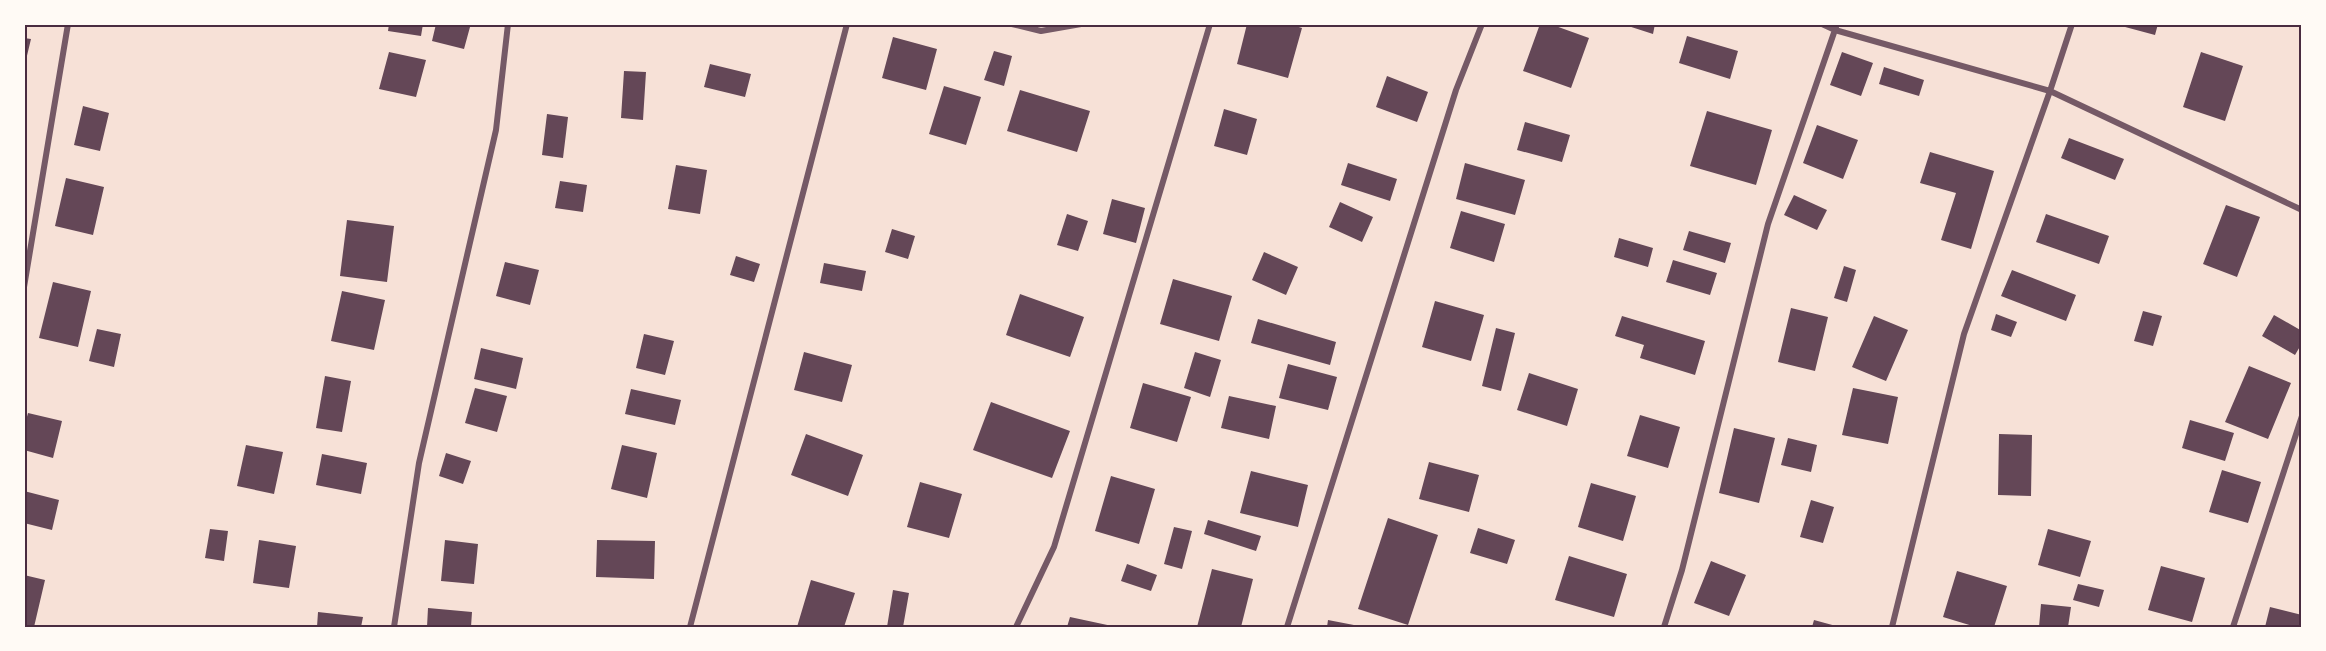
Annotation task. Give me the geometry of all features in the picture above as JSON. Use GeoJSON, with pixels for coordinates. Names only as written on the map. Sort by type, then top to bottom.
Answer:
{"type":"FeatureCollection","features":[{"type":"Feature","properties":{"kind":"street"},"geometry":{"type":"LineString","coordinates":[[24,287],[68,24]]}},
{"type":"Feature","properties":{"kind":"street"},"geometry":{"type":"LineString","coordinates":[[394,627],[419,463],[496,130],[508,24]]}},
{"type":"Feature","properties":{"kind":"street"},"geometry":{"type":"LineString","coordinates":[[690,627],[846,24]]}},
{"type":"Feature","properties":{"kind":"street"},"geometry":{"type":"LineString","coordinates":[[1012,24],[1041,31],[1081,24]]}},
{"type":"Feature","properties":{"kind":"street"},"geometry":{"type":"LineString","coordinates":[[1016,627],[1054,547],[1210,24]]}},
{"type":"Feature","properties":{"kind":"street"},"geometry":{"type":"LineString","coordinates":[[1287,627],[1456,90],[1482,24]]}},
{"type":"Feature","properties":{"kind":"street"},"geometry":{"type":"LineString","coordinates":[[1822,24],[2050,91],[2302,210]]}},
{"type":"Feature","properties":{"kind":"street"},"geometry":{"type":"LineString","coordinates":[[1892,627],[1964,334],[2072,24]]}},
{"type":"Feature","properties":{"kind":"street"},"geometry":{"type":"LineString","coordinates":[[1664,627],[1682,570],[1768,224],[1836,27]]}},
{"type":"Feature","properties":{"kind":"street"},"geometry":{"type":"LineString","coordinates":[[2233,627],[2302,416]]}},
{"type":"Feature","properties":{"kind":"building"},"geometry":{"type":"Polygon","coordinates":[[[389,24],[423,24],[421,36],[388,31],[389,24]]]}},
{"type":"Feature","properties":{"kind":"building"},"geometry":{"type":"Polygon","coordinates":[[[436,24],[458,24],[470,27],[464,49],[432,41],[436,24]]]}},
{"type":"Feature","properties":{"kind":"building"},"geometry":{"type":"Polygon","coordinates":[[[1247,24],[1289,24],[1302,28],[1288,78],[1237,64],[1247,24]]]}},
{"type":"Feature","properties":{"kind":"building"},"geometry":{"type":"Polygon","coordinates":[[[1540,24],[1550,24],[1589,38],[1571,88],[1523,71],[1540,24]]]}},
{"type":"Feature","properties":{"kind":"building"},"geometry":{"type":"Polygon","coordinates":[[[1622,24],[1655,24],[1653,34],[1622,24]]]}},
{"type":"Feature","properties":{"kind":"building"},"geometry":{"type":"Polygon","coordinates":[[[2114,24],[2158,24],[2155,35],[2114,24]]]}},
{"type":"Feature","properties":{"kind":"building"},"geometry":{"type":"Polygon","coordinates":[[[1687,36],[1738,51],[1730,79],[1679,63],[1687,36]]]}},
{"type":"Feature","properties":{"kind":"building"},"geometry":{"type":"Polygon","coordinates":[[[893,37],[937,49],[926,90],[882,78],[893,37]]]}},
{"type":"Feature","properties":{"kind":"building"},"geometry":{"type":"Polygon","coordinates":[[[24,38],[31,39],[25,64],[24,64],[24,38]]]}},
{"type":"Feature","properties":{"kind":"building"},"geometry":{"type":"Polygon","coordinates":[[[994,51],[1012,56],[1004,86],[984,80],[994,51]]]}},
{"type":"Feature","properties":{"kind":"building"},"geometry":{"type":"Polygon","coordinates":[[[389,52],[426,60],[416,97],[379,89],[389,52]]]}},
{"type":"Feature","properties":{"kind":"building"},"geometry":{"type":"Polygon","coordinates":[[[1842,52],[1873,63],[1861,96],[1830,85],[1842,52]]]}},
{"type":"Feature","properties":{"kind":"building"},"geometry":{"type":"Polygon","coordinates":[[[2201,52],[2243,66],[2225,121],[2183,107],[2201,52]]]}},
{"type":"Feature","properties":{"kind":"building"},"geometry":{"type":"Polygon","coordinates":[[[710,64],[751,74],[745,97],[704,87],[710,64]]]}},
{"type":"Feature","properties":{"kind":"building"},"geometry":{"type":"Polygon","coordinates":[[[1884,67],[1924,80],[1919,96],[1879,84],[1884,67]]]}},
{"type":"Feature","properties":{"kind":"building"},"geometry":{"type":"Polygon","coordinates":[[[624,71],[646,72],[643,120],[621,118],[624,71]]]}},
{"type":"Feature","properties":{"kind":"building"},"geometry":{"type":"Polygon","coordinates":[[[1387,76],[1428,92],[1417,122],[1376,107],[1387,76]]]}},
{"type":"Feature","properties":{"kind":"building"},"geometry":{"type":"Polygon","coordinates":[[[944,86],[981,97],[966,145],[929,134],[944,86]]]}},
{"type":"Feature","properties":{"kind":"building"},"geometry":{"type":"Polygon","coordinates":[[[1020,90],[1090,111],[1077,152],[1007,131],[1020,90]]]}},
{"type":"Feature","properties":{"kind":"building"},"geometry":{"type":"Polygon","coordinates":[[[83,106],[109,113],[100,151],[74,145],[83,106]]]}},
{"type":"Feature","properties":{"kind":"building"},"geometry":{"type":"Polygon","coordinates":[[[1224,109],[1257,119],[1247,155],[1214,146],[1224,109]]]}},
{"type":"Feature","properties":{"kind":"building"},"geometry":{"type":"Polygon","coordinates":[[[1707,111],[1772,130],[1756,185],[1690,166],[1707,111]]]}},
{"type":"Feature","properties":{"kind":"building"},"geometry":{"type":"Polygon","coordinates":[[[547,114],[568,117],[563,158],[542,155],[547,114]]]}},
{"type":"Feature","properties":{"kind":"building"},"geometry":{"type":"Polygon","coordinates":[[[1525,122],[1570,135],[1562,162],[1517,150],[1525,122]]]}},
{"type":"Feature","properties":{"kind":"building"},"geometry":{"type":"Polygon","coordinates":[[[1817,125],[1858,140],[1843,179],[1803,163],[1817,125]]]}},
{"type":"Feature","properties":{"kind":"building"},"geometry":{"type":"Polygon","coordinates":[[[2069,138],[2124,159],[2115,180],[2061,158],[2069,138]]]}},
{"type":"Feature","properties":{"kind":"building"},"geometry":{"type":"Polygon","coordinates":[[[1930,152],[1994,171],[1971,249],[1941,240],[1956,193],[1920,183],[1930,152]]]}},
{"type":"Feature","properties":{"kind":"building"},"geometry":{"type":"Polygon","coordinates":[[[1348,163],[1397,179],[1390,201],[1341,185],[1348,163]]]}},
{"type":"Feature","properties":{"kind":"building"},"geometry":{"type":"Polygon","coordinates":[[[1465,163],[1525,180],[1515,215],[1456,199],[1465,163]]]}},
{"type":"Feature","properties":{"kind":"building"},"geometry":{"type":"Polygon","coordinates":[[[676,165],[707,170],[700,214],[668,209],[676,165]]]}},
{"type":"Feature","properties":{"kind":"building"},"geometry":{"type":"Polygon","coordinates":[[[66,178],[104,187],[93,235],[55,226],[66,178]]]}},
{"type":"Feature","properties":{"kind":"building"},"geometry":{"type":"Polygon","coordinates":[[[560,181],[587,185],[583,212],[555,208],[560,181]]]}},
{"type":"Feature","properties":{"kind":"building"},"geometry":{"type":"Polygon","coordinates":[[[1794,195],[1827,210],[1817,230],[1784,215],[1794,195]]]}},
{"type":"Feature","properties":{"kind":"building"},"geometry":{"type":"Polygon","coordinates":[[[1112,199],[1145,208],[1136,243],[1103,234],[1112,199]]]}},
{"type":"Feature","properties":{"kind":"building"},"geometry":{"type":"Polygon","coordinates":[[[1340,202],[1373,217],[1362,242],[1329,227],[1340,202]]]}},
{"type":"Feature","properties":{"kind":"building"},"geometry":{"type":"Polygon","coordinates":[[[2226,205],[2260,217],[2237,277],[2203,264],[2226,205]]]}},
{"type":"Feature","properties":{"kind":"building"},"geometry":{"type":"Polygon","coordinates":[[[1461,211],[1505,224],[1494,262],[1450,248],[1461,211]]]}},
{"type":"Feature","properties":{"kind":"building"},"geometry":{"type":"Polygon","coordinates":[[[1067,214],[1088,221],[1078,251],[1057,245],[1067,214]]]}},
{"type":"Feature","properties":{"kind":"building"},"geometry":{"type":"Polygon","coordinates":[[[2046,214],[2109,236],[2099,264],[2036,242],[2046,214]]]}},
{"type":"Feature","properties":{"kind":"building"},"geometry":{"type":"Polygon","coordinates":[[[347,220],[394,226],[387,282],[340,276],[347,220]]]}},
{"type":"Feature","properties":{"kind":"building"},"geometry":{"type":"Polygon","coordinates":[[[892,229],[915,236],[908,259],[885,252],[892,229]]]}},
{"type":"Feature","properties":{"kind":"building"},"geometry":{"type":"Polygon","coordinates":[[[1689,231],[1731,243],[1725,263],[1683,250],[1689,231]]]}},
{"type":"Feature","properties":{"kind":"building"},"geometry":{"type":"Polygon","coordinates":[[[1619,238],[1653,248],[1648,267],[1614,257],[1619,238]]]}},
{"type":"Feature","properties":{"kind":"building"},"geometry":{"type":"Polygon","coordinates":[[[1264,252],[1298,267],[1286,295],[1252,280],[1264,252]]]}},
{"type":"Feature","properties":{"kind":"building"},"geometry":{"type":"Polygon","coordinates":[[[736,256],[760,264],[754,282],[730,275],[736,256]]]}},
{"type":"Feature","properties":{"kind":"building"},"geometry":{"type":"Polygon","coordinates":[[[1673,260],[1717,273],[1710,295],[1666,282],[1673,260]]]}},
{"type":"Feature","properties":{"kind":"building"},"geometry":{"type":"Polygon","coordinates":[[[505,262],[539,270],[530,305],[496,296],[505,262]]]}},
{"type":"Feature","properties":{"kind":"building"},"geometry":{"type":"Polygon","coordinates":[[[824,263],[866,271],[862,291],[820,283],[824,263]]]}},
{"type":"Feature","properties":{"kind":"building"},"geometry":{"type":"Polygon","coordinates":[[[1844,266],[1856,270],[1847,302],[1834,298],[1844,266]]]}},
{"type":"Feature","properties":{"kind":"building"},"geometry":{"type":"Polygon","coordinates":[[[2012,270],[2076,295],[2066,321],[2001,296],[2012,270]]]}},
{"type":"Feature","properties":{"kind":"building"},"geometry":{"type":"Polygon","coordinates":[[[1173,279],[1232,296],[1219,341],[1160,324],[1173,279]]]}},
{"type":"Feature","properties":{"kind":"building"},"geometry":{"type":"Polygon","coordinates":[[[53,282],[91,291],[78,347],[39,338],[53,282]]]}},
{"type":"Feature","properties":{"kind":"building"},"geometry":{"type":"Polygon","coordinates":[[[342,291],[385,300],[374,350],[331,341],[342,291]]]}},
{"type":"Feature","properties":{"kind":"building"},"geometry":{"type":"Polygon","coordinates":[[[1020,294],[1084,317],[1070,357],[1006,335],[1020,294]]]}},
{"type":"Feature","properties":{"kind":"building"},"geometry":{"type":"Polygon","coordinates":[[[1435,301],[1484,315],[1471,361],[1422,347],[1435,301]]]}},
{"type":"Feature","properties":{"kind":"building"},"geometry":{"type":"Polygon","coordinates":[[[1791,308],[1828,317],[1815,371],[1778,362],[1791,308]]]}},
{"type":"Feature","properties":{"kind":"building"},"geometry":{"type":"Polygon","coordinates":[[[2143,311],[2162,316],[2153,346],[2134,341],[2143,311]]]}},
{"type":"Feature","properties":{"kind":"building"},"geometry":{"type":"Polygon","coordinates":[[[1996,314],[2017,322],[2011,337],[1991,330],[1996,314]]]}},
{"type":"Feature","properties":{"kind":"building"},"geometry":{"type":"Polygon","coordinates":[[[2274,315],[2302,331],[2302,343],[2295,355],[2262,336],[2274,315]]]}},
{"type":"Feature","properties":{"kind":"building"},"geometry":{"type":"Polygon","coordinates":[[[1622,316],[1705,341],[1695,375],[1640,358],[1644,345],[1615,336],[1622,316]]]}},
{"type":"Feature","properties":{"kind":"building"},"geometry":{"type":"Polygon","coordinates":[[[1874,316],[1908,330],[1886,381],[1852,367],[1874,316]]]}},
{"type":"Feature","properties":{"kind":"building"},"geometry":{"type":"Polygon","coordinates":[[[1258,319],[1336,342],[1330,365],[1251,343],[1258,319]]]}},
{"type":"Feature","properties":{"kind":"building"},"geometry":{"type":"Polygon","coordinates":[[[1496,328],[1515,333],[1501,391],[1482,386],[1496,328]]]}},
{"type":"Feature","properties":{"kind":"building"},"geometry":{"type":"Polygon","coordinates":[[[97,329],[121,334],[114,367],[89,361],[97,329]]]}},
{"type":"Feature","properties":{"kind":"building"},"geometry":{"type":"Polygon","coordinates":[[[644,334],[674,341],[665,375],[636,368],[644,334]]]}},
{"type":"Feature","properties":{"kind":"building"},"geometry":{"type":"Polygon","coordinates":[[[481,348],[523,358],[516,389],[474,379],[481,348]]]}},
{"type":"Feature","properties":{"kind":"building"},"geometry":{"type":"Polygon","coordinates":[[[804,352],[852,365],[842,402],[794,390],[804,352]]]}},
{"type":"Feature","properties":{"kind":"building"},"geometry":{"type":"Polygon","coordinates":[[[1195,352],[1221,360],[1210,397],[1184,388],[1195,352]]]}},
{"type":"Feature","properties":{"kind":"building"},"geometry":{"type":"Polygon","coordinates":[[[1288,364],[1337,377],[1328,410],[1279,398],[1288,364]]]}},
{"type":"Feature","properties":{"kind":"building"},"geometry":{"type":"Polygon","coordinates":[[[2249,366],[2291,383],[2268,439],[2225,422],[2249,366]]]}},
{"type":"Feature","properties":{"kind":"building"},"geometry":{"type":"Polygon","coordinates":[[[1529,373],[1578,389],[1567,426],[1517,410],[1529,373]]]}},
{"type":"Feature","properties":{"kind":"building"},"geometry":{"type":"Polygon","coordinates":[[[325,376],[351,381],[342,432],[316,428],[325,376]]]}},
{"type":"Feature","properties":{"kind":"building"},"geometry":{"type":"Polygon","coordinates":[[[1143,383],[1191,397],[1177,442],[1130,428],[1143,383]]]}},
{"type":"Feature","properties":{"kind":"building"},"geometry":{"type":"Polygon","coordinates":[[[475,388],[507,396],[497,432],[465,423],[475,388]]]}},
{"type":"Feature","properties":{"kind":"building"},"geometry":{"type":"Polygon","coordinates":[[[1853,388],[1898,397],[1888,444],[1842,435],[1853,388]]]}},
{"type":"Feature","properties":{"kind":"building"},"geometry":{"type":"Polygon","coordinates":[[[631,389],[681,400],[675,425],[625,414],[631,389]]]}},
{"type":"Feature","properties":{"kind":"building"},"geometry":{"type":"Polygon","coordinates":[[[1229,396],[1276,406],[1269,439],[1221,428],[1229,396]]]}},
{"type":"Feature","properties":{"kind":"building"},"geometry":{"type":"Polygon","coordinates":[[[991,402],[1070,431],[1052,478],[973,450],[991,402]]]}},
{"type":"Feature","properties":{"kind":"building"},"geometry":{"type":"Polygon","coordinates":[[[28,413],[62,421],[53,458],[24,450],[24,428],[28,413]]]}},
{"type":"Feature","properties":{"kind":"building"},"geometry":{"type":"Polygon","coordinates":[[[1640,415],[1680,427],[1668,468],[1627,456],[1640,415]]]}},
{"type":"Feature","properties":{"kind":"building"},"geometry":{"type":"Polygon","coordinates":[[[2190,420],[2234,433],[2225,461],[2182,448],[2190,420]]]}},
{"type":"Feature","properties":{"kind":"building"},"geometry":{"type":"Polygon","coordinates":[[[1734,428],[1775,438],[1759,503],[1719,493],[1734,428]]]}},
{"type":"Feature","properties":{"kind":"building"},"geometry":{"type":"Polygon","coordinates":[[[806,434],[863,455],[848,496],[791,475],[806,434]]]}},
{"type":"Feature","properties":{"kind":"building"},"geometry":{"type":"Polygon","coordinates":[[[1999,434],[2032,435],[2031,496],[1998,495],[1999,434]]]}},
{"type":"Feature","properties":{"kind":"building"},"geometry":{"type":"Polygon","coordinates":[[[1788,438],[1817,445],[1811,472],[1781,465],[1788,438]]]}},
{"type":"Feature","properties":{"kind":"building"},"geometry":{"type":"Polygon","coordinates":[[[246,445],[283,452],[274,494],[237,486],[246,445]]]}},
{"type":"Feature","properties":{"kind":"building"},"geometry":{"type":"Polygon","coordinates":[[[622,445],[657,453],[647,498],[611,489],[622,445]]]}},
{"type":"Feature","properties":{"kind":"building"},"geometry":{"type":"Polygon","coordinates":[[[446,453],[471,461],[463,484],[439,476],[446,453]]]}},
{"type":"Feature","properties":{"kind":"building"},"geometry":{"type":"Polygon","coordinates":[[[322,454],[367,463],[361,494],[316,485],[322,454]]]}},
{"type":"Feature","properties":{"kind":"building"},"geometry":{"type":"Polygon","coordinates":[[[1429,462],[1479,475],[1469,512],[1419,499],[1429,462]]]}},
{"type":"Feature","properties":{"kind":"building"},"geometry":{"type":"Polygon","coordinates":[[[2222,470],[2261,482],[2248,523],[2209,512],[2222,470]]]}},
{"type":"Feature","properties":{"kind":"building"},"geometry":{"type":"Polygon","coordinates":[[[1251,471],[1308,485],[1298,527],[1240,513],[1251,471]]]}},
{"type":"Feature","properties":{"kind":"building"},"geometry":{"type":"Polygon","coordinates":[[[1111,476],[1155,489],[1139,544],[1095,531],[1111,476]]]}},
{"type":"Feature","properties":{"kind":"building"},"geometry":{"type":"Polygon","coordinates":[[[920,482],[962,494],[949,538],[907,527],[920,482]]]}},
{"type":"Feature","properties":{"kind":"building"},"geometry":{"type":"Polygon","coordinates":[[[1591,483],[1636,496],[1623,541],[1578,527],[1591,483]]]}},
{"type":"Feature","properties":{"kind":"building"},"geometry":{"type":"Polygon","coordinates":[[[24,491],[59,500],[52,530],[24,523],[24,491]]]}},
{"type":"Feature","properties":{"kind":"building"},"geometry":{"type":"Polygon","coordinates":[[[1811,500],[1834,507],[1823,543],[1800,537],[1811,500]]]}},
{"type":"Feature","properties":{"kind":"building"},"geometry":{"type":"Polygon","coordinates":[[[1388,518],[1438,535],[1408,625],[1358,609],[1388,518]]]}},
{"type":"Feature","properties":{"kind":"building"},"geometry":{"type":"Polygon","coordinates":[[[1208,520],[1261,536],[1256,551],[1204,534],[1208,520]]]}},
{"type":"Feature","properties":{"kind":"building"},"geometry":{"type":"Polygon","coordinates":[[[1174,527],[1192,531],[1182,569],[1164,564],[1174,527]]]}},
{"type":"Feature","properties":{"kind":"building"},"geometry":{"type":"Polygon","coordinates":[[[1478,528],[1515,540],[1507,564],[1470,553],[1478,528]]]}},
{"type":"Feature","properties":{"kind":"building"},"geometry":{"type":"Polygon","coordinates":[[[210,529],[228,531],[224,561],[205,558],[210,529]]]}},
{"type":"Feature","properties":{"kind":"building"},"geometry":{"type":"Polygon","coordinates":[[[2048,529],[2091,541],[2080,577],[2038,565],[2048,529]]]}},
{"type":"Feature","properties":{"kind":"building"},"geometry":{"type":"Polygon","coordinates":[[[259,540],[296,546],[289,588],[253,583],[259,540]]]}},
{"type":"Feature","properties":{"kind":"building"},"geometry":{"type":"Polygon","coordinates":[[[445,540],[478,544],[474,584],[441,581],[445,540]]]}},
{"type":"Feature","properties":{"kind":"building"},"geometry":{"type":"Polygon","coordinates":[[[597,540],[655,541],[654,579],[596,577],[597,540]]]}},
{"type":"Feature","properties":{"kind":"building"},"geometry":{"type":"Polygon","coordinates":[[[1569,556],[1627,574],[1614,617],[1555,600],[1569,556]]]}},
{"type":"Feature","properties":{"kind":"building"},"geometry":{"type":"Polygon","coordinates":[[[1711,561],[1746,575],[1729,616],[1694,603],[1711,561]]]}},
{"type":"Feature","properties":{"kind":"building"},"geometry":{"type":"Polygon","coordinates":[[[1127,564],[1157,575],[1151,591],[1121,581],[1127,564]]]}},
{"type":"Feature","properties":{"kind":"building"},"geometry":{"type":"Polygon","coordinates":[[[2161,566],[2205,578],[2192,622],[2148,610],[2161,566]]]}},
{"type":"Feature","properties":{"kind":"building"},"geometry":{"type":"Polygon","coordinates":[[[1212,569],[1253,579],[1241,627],[1197,627],[1212,569]]]}},
{"type":"Feature","properties":{"kind":"building"},"geometry":{"type":"Polygon","coordinates":[[[1957,571],[2007,586],[1994,627],[1976,627],[1943,617],[1957,571]]]}},
{"type":"Feature","properties":{"kind":"building"},"geometry":{"type":"Polygon","coordinates":[[[24,575],[45,580],[34,627],[24,627],[24,575]]]}},
{"type":"Feature","properties":{"kind":"building"},"geometry":{"type":"Polygon","coordinates":[[[811,580],[855,593],[844,627],[797,627],[811,580]]]}},
{"type":"Feature","properties":{"kind":"building"},"geometry":{"type":"Polygon","coordinates":[[[2078,584],[2104,590],[2099,607],[2073,600],[2078,584]]]}},
{"type":"Feature","properties":{"kind":"building"},"geometry":{"type":"Polygon","coordinates":[[[893,590],[909,593],[903,627],[887,627],[893,590]]]}},
{"type":"Feature","properties":{"kind":"building"},"geometry":{"type":"Polygon","coordinates":[[[2041,604],[2071,607],[2068,627],[2039,627],[2041,604]]]}},
{"type":"Feature","properties":{"kind":"building"},"geometry":{"type":"Polygon","coordinates":[[[2270,607],[2302,615],[2302,627],[2265,627],[2270,607]]]}},
{"type":"Feature","properties":{"kind":"building"},"geometry":{"type":"Polygon","coordinates":[[[428,608],[472,612],[471,627],[427,627],[428,608]]]}},
{"type":"Feature","properties":{"kind":"building"},"geometry":{"type":"Polygon","coordinates":[[[318,612],[363,617],[361,627],[317,627],[318,612]]]}},
{"type":"Feature","properties":{"kind":"building"},"geometry":{"type":"Polygon","coordinates":[[[1070,617],[1112,626],[1112,627],[1067,627],[1070,617]]]}},
{"type":"Feature","properties":{"kind":"building"},"geometry":{"type":"Polygon","coordinates":[[[1328,620],[1359,626],[1359,627],[1327,627],[1328,620]]]}},
{"type":"Feature","properties":{"kind":"building"},"geometry":{"type":"Polygon","coordinates":[[[1814,620],[1836,626],[1836,627],[1812,627],[1814,620]]]}}]}
